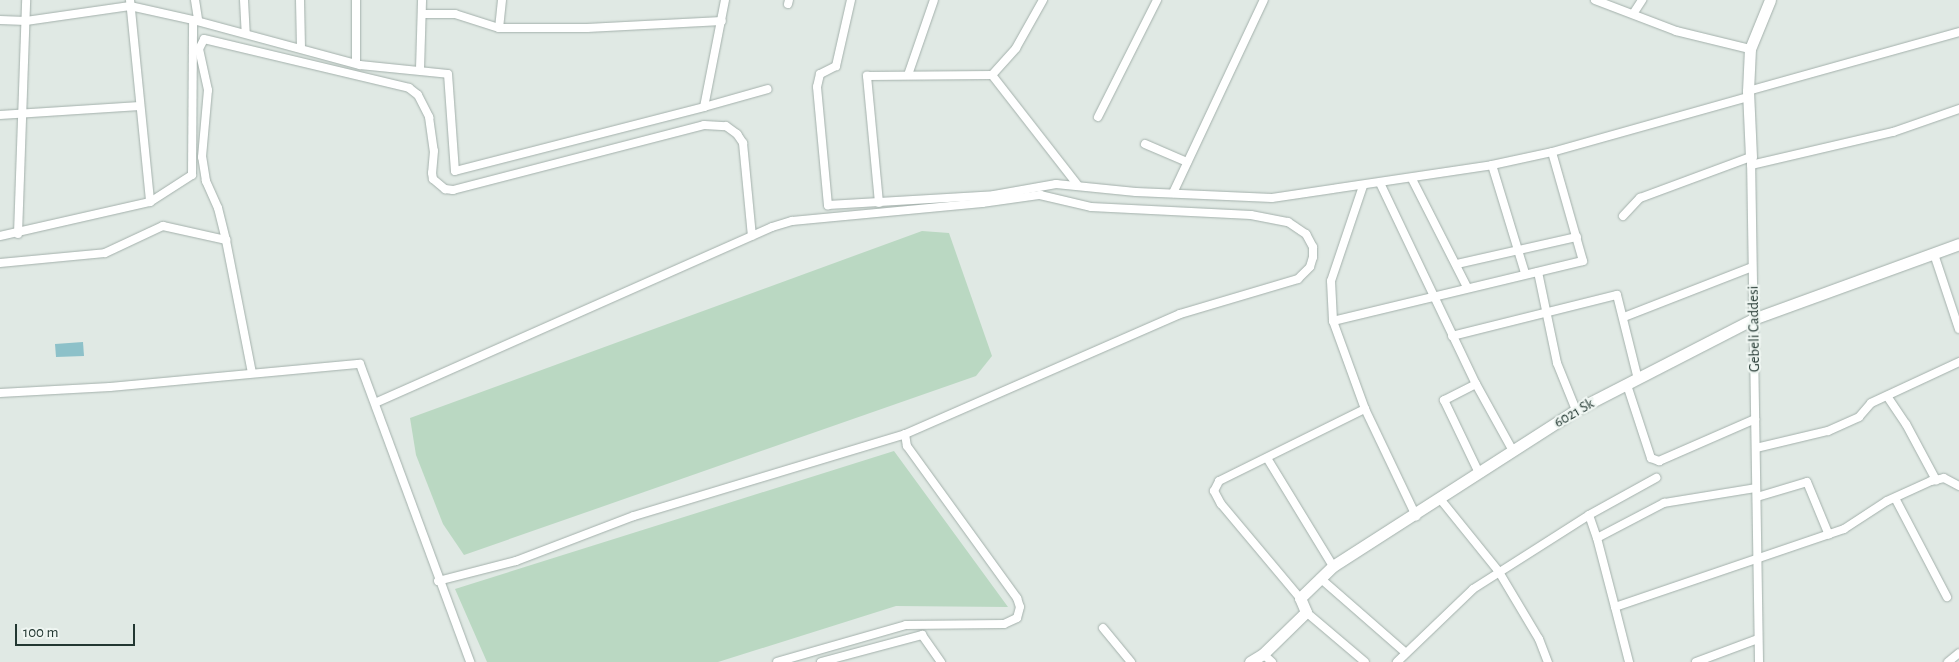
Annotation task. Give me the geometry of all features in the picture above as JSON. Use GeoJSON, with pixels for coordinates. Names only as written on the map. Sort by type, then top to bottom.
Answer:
{"type":"FeatureCollection","features":[{"type":"Feature","properties":{"kind":"street"},"geometry":{"type":"LineString","coordinates":[[18,234],[26,0]]}},
{"type":"Feature","properties":{"kind":"street"},"geometry":{"type":"LineString","coordinates":[[0,236],[18,234],[150,202],[192,175],[195,0]]}},
{"type":"Feature","properties":{"kind":"street"},"geometry":{"type":"LineString","coordinates":[[244,0],[246,33]]}},
{"type":"Feature","properties":{"kind":"street"},"geometry":{"type":"LineString","coordinates":[[300,0],[301,48]]}},
{"type":"Feature","properties":{"kind":"street"},"geometry":{"type":"LineString","coordinates":[[356,0],[356,63]]}},
{"type":"Feature","properties":{"kind":"street"},"geometry":{"type":"LineString","coordinates":[[420,69],[422,0]]}},
{"type":"Feature","properties":{"kind":"street"},"geometry":{"type":"LineString","coordinates":[[499,28],[502,0]]}},
{"type":"Feature","properties":{"kind":"street"},"geometry":{"type":"LineString","coordinates":[[704,107],[725,0]]}},
{"type":"Feature","properties":{"kind":"street"},"geometry":{"type":"LineString","coordinates":[[851,0],[836,66],[820,74],[818,87],[828,204],[879,203],[994,195],[1043,185],[1077,184],[1173,194],[1272,198],[1412,179],[1552,152],[1959,32]]}},
{"type":"Feature","properties":{"kind":"street"},"geometry":{"type":"LineString","coordinates":[[908,75],[934,0]]}},
{"type":"Feature","properties":{"kind":"street"},"geometry":{"type":"LineString","coordinates":[[879,203],[867,76],[992,75],[1016,48],[1043,0]]}},
{"type":"Feature","properties":{"kind":"street"},"geometry":{"type":"LineString","coordinates":[[1098,117],[1157,0]]}},
{"type":"Feature","properties":{"kind":"street"},"geometry":{"type":"LineString","coordinates":[[1173,194],[1264,0]]}},
{"type":"Feature","properties":{"kind":"street"},"geometry":{"type":"LineString","coordinates":[[1595,0],[1676,30],[1750,49]]}},
{"type":"Feature","properties":{"kind":"street"},"geometry":{"type":"LineString","coordinates":[[1634,14],[1642,0]]}},
{"type":"Feature","properties":{"kind":"street","name":"Gebeli Caddesi"},"geometry":{"type":"LineString","coordinates":[[1759,662],[1751,161],[1748,94],[1750,49],[1770,0]]}},
{"type":"Feature","properties":{"kind":"street"},"geometry":{"type":"LineString","coordinates":[[130,3],[150,202]]}},
{"type":"Feature","properties":{"kind":"street"},"geometry":{"type":"LineString","coordinates":[[0,20],[26,21],[130,3],[356,63],[420,69],[448,74],[454,171],[768,89]]}},
{"type":"Feature","properties":{"kind":"street"},"geometry":{"type":"LineString","coordinates":[[422,14],[455,14],[499,28],[596,28],[722,21]]}},
{"type":"Feature","properties":{"kind":"street"},"geometry":{"type":"LineString","coordinates":[[252,373],[226,240],[218,208],[206,181],[202,157],[208,90],[199,49],[204,39],[410,88],[418,95],[429,117],[434,151],[433,179],[445,189],[454,190],[704,125],[726,126],[737,134],[743,143],[752,236]]}},
{"type":"Feature","properties":{"kind":"street"},"geometry":{"type":"LineString","coordinates":[[992,75],[1077,184]]}},
{"type":"Feature","properties":{"kind":"street"},"geometry":{"type":"LineString","coordinates":[[0,115],[140,106]]}},
{"type":"Feature","properties":{"kind":"street"},"geometry":{"type":"LineString","coordinates":[[1623,216],[1640,198],[1751,161],[1893,132],[1959,109]]}},
{"type":"Feature","properties":{"kind":"street"},"geometry":{"type":"LineString","coordinates":[[1145,144],[1187,162]]}},
{"type":"Feature","properties":{"kind":"street"},"geometry":{"type":"LineString","coordinates":[[1333,320],[1583,260],[1552,152]]}},
{"type":"Feature","properties":{"kind":"street"},"geometry":{"type":"LineString","coordinates":[[1492,165],[1525,273]]}},
{"type":"Feature","properties":{"kind":"street"},"geometry":{"type":"LineString","coordinates":[[1412,179],[1458,264],[1466,287]]}},
{"type":"Feature","properties":{"kind":"street"},"geometry":{"type":"LineString","coordinates":[[1380,183],[1452,336],[1513,451]]}},
{"type":"Feature","properties":{"kind":"street"},"geometry":{"type":"LineString","coordinates":[[1363,186],[1331,281],[1333,320],[1364,409],[1417,516]]}},
{"type":"Feature","properties":{"kind":"street"},"geometry":{"type":"LineString","coordinates":[[375,403],[752,236],[782,224],[816,217],[982,203],[1040,194],[1091,207],[1251,215],[1288,222],[1310,240],[1313,257],[1310,267],[1298,279],[1171,318],[905,434],[634,516],[516,561],[438,581]]}},
{"type":"Feature","properties":{"kind":"street"},"geometry":{"type":"LineString","coordinates":[[0,263],[105,253],[162,226],[226,240]]}},
{"type":"Feature","properties":{"kind":"street"},"geometry":{"type":"LineString","coordinates":[[1458,264],[1577,237]]}},
{"type":"Feature","properties":{"kind":"street","name":"6021 Sk"},"geometry":{"type":"LineString","coordinates":[[1300,598],[1333,566],[1417,516],[1576,410],[1638,380],[1753,319],[1959,244]]}},
{"type":"Feature","properties":{"kind":"street"},"geometry":{"type":"LineString","coordinates":[[1934,254],[1959,329]]}},
{"type":"Feature","properties":{"kind":"street"},"geometry":{"type":"LineString","coordinates":[[1624,317],[1752,267]]}},
{"type":"Feature","properties":{"kind":"street"},"geometry":{"type":"LineString","coordinates":[[1538,272],[1556,363],[1576,410]]}},
{"type":"Feature","properties":{"kind":"street"},"geometry":{"type":"LineString","coordinates":[[1452,336],[1616,294],[1624,317],[1638,380]]}},
{"type":"Feature","properties":{"kind":"street"},"geometry":{"type":"LineString","coordinates":[[1756,448],[1828,431],[1859,417],[1871,403],[1959,362]]}},
{"type":"Feature","properties":{"kind":"street"},"geometry":{"type":"LineString","coordinates":[[0,393],[110,387],[360,364],[438,581],[470,662]]}},
{"type":"Feature","properties":{"kind":"street"},"geometry":{"type":"LineString","coordinates":[[1476,384],[1444,400],[1479,474]]}},
{"type":"Feature","properties":{"kind":"street"},"geometry":{"type":"LineString","coordinates":[[1627,385],[1651,458],[1659,461],[1755,419]]}},
{"type":"Feature","properties":{"kind":"street"},"geometry":{"type":"LineString","coordinates":[[1886,396],[1906,424],[1936,480]]}},
{"type":"Feature","properties":{"kind":"street"},"geometry":{"type":"LineString","coordinates":[[1364,409],[1219,481],[1214,491],[1221,504],[1300,598],[1306,612],[1365,662]]}},
{"type":"Feature","properties":{"kind":"street"},"geometry":{"type":"LineString","coordinates":[[777,662],[906,625],[997,624],[1017,618],[1020,607],[1017,598],[907,446],[905,434]]}},
{"type":"Feature","properties":{"kind":"street"},"geometry":{"type":"LineString","coordinates":[[1266,458],[1333,566]]}},
{"type":"Feature","properties":{"kind":"street"},"geometry":{"type":"LineString","coordinates":[[1397,662],[1473,589],[1588,515],[1656,478]]}},
{"type":"Feature","properties":{"kind":"street"},"geometry":{"type":"LineString","coordinates":[[1615,607],[1829,535],[1895,498],[1936,480],[1944,478],[1959,486]]}},
{"type":"Feature","properties":{"kind":"street"},"geometry":{"type":"LineString","coordinates":[[1757,497],[1807,482],[1829,535]]}},
{"type":"Feature","properties":{"kind":"street"},"geometry":{"type":"LineString","coordinates":[[1597,538],[1664,503],[1756,488]]}},
{"type":"Feature","properties":{"kind":"street"},"geometry":{"type":"LineString","coordinates":[[1895,498],[1947,596]]}},
{"type":"Feature","properties":{"kind":"street"},"geometry":{"type":"LineString","coordinates":[[1441,500],[1500,572],[1539,639],[1548,662]]}},
{"type":"Feature","properties":{"kind":"street"},"geometry":{"type":"LineString","coordinates":[[1588,515],[1597,538],[1629,662]]}},
{"type":"Feature","properties":{"kind":"street"},"geometry":{"type":"LineString","coordinates":[[1320,578],[1406,653]]}},
{"type":"Feature","properties":{"kind":"street"},"geometry":{"type":"LineString","coordinates":[[1250,662],[1263,654],[1306,612]]}},
{"type":"Feature","properties":{"kind":"street"},"geometry":{"type":"LineString","coordinates":[[1103,628],[1131,662]]}},
{"type":"Feature","properties":{"kind":"street"},"geometry":{"type":"LineString","coordinates":[[821,662],[922,635],[941,662]]}},
{"type":"Feature","properties":{"kind":"street"},"geometry":{"type":"LineString","coordinates":[[1696,662],[1758,639]]}},
{"type":"Feature","properties":{"kind":"street"},"geometry":{"type":"LineString","coordinates":[[1948,662],[1959,653]]}},
{"type":"Feature","properties":{"kind":"street"},"geometry":{"type":"LineString","coordinates":[[1263,654],[1272,662]]}},
{"type":"Feature","properties":{"kind":"green space"},"geometry":{"type":"Polygon","coordinates":[[[922,231],[949,233],[992,356],[976,376],[464,555],[443,524],[416,455],[410,418],[922,231]]]}},
{"type":"Feature","properties":{"kind":"green space"},"geometry":{"type":"Polygon","coordinates":[[[894,451],[1008,607],[896,606],[718,662],[487,662],[455,589],[894,451]]]}},
{"type":"Feature","properties":{"kind":"water"},"geometry":{"type":"Polygon","coordinates":[[[83,342],[84,356],[56,357],[55,344],[83,342]]]}}]}
